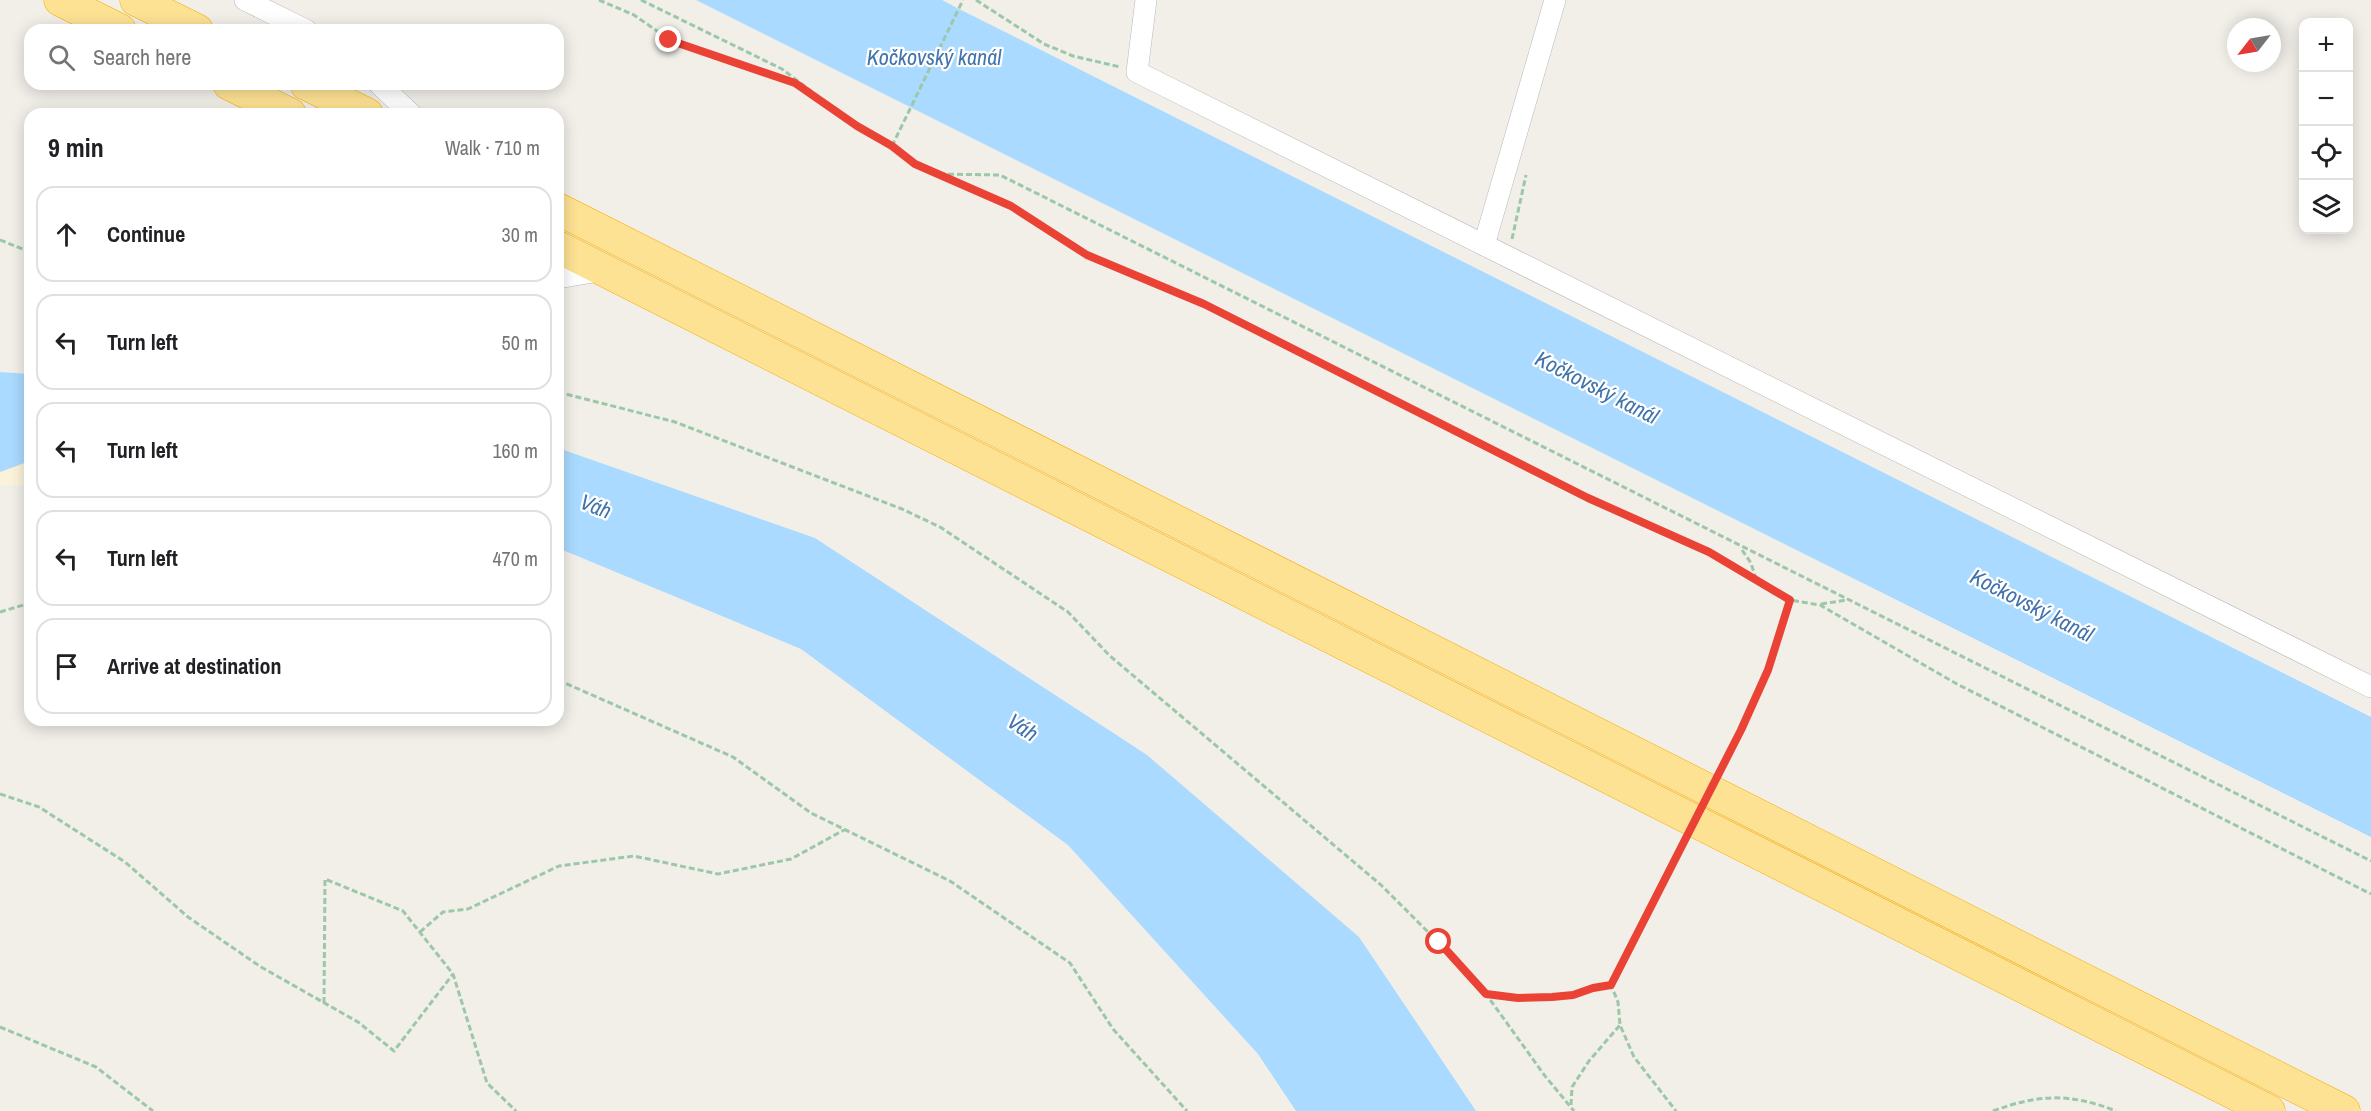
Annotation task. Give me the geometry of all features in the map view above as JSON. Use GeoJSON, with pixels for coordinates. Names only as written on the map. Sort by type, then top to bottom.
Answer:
{"type":"FeatureCollection","features":[{"type":"Feature","properties":{"kind":"highway"},"geometry":{"type":"LineString","coordinates":[[60,0],[108,24]]}},
{"type":"Feature","properties":{"kind":"highway"},"geometry":{"type":"LineString","coordinates":[[136,0],[185,24]]}},
{"type":"Feature","properties":{"kind":"highway"},"geometry":{"type":"LineString","coordinates":[[241,90],[278,108]]}},
{"type":"Feature","properties":{"kind":"highway"},"geometry":{"type":"LineString","coordinates":[[318,90],[355,108]]}},
{"type":"Feature","properties":{"kind":"highway"},"geometry":{"type":"LineString","coordinates":[[564,212],[2344,1111]]}},
{"type":"Feature","properties":{"kind":"highway"},"geometry":{"type":"LineString","coordinates":[[564,250],[2269,1111]]}},
{"type":"Feature","properties":{"kind":"street"},"geometry":{"type":"LineString","coordinates":[[245,0],[294,24]]}},
{"type":"Feature","properties":{"kind":"street"},"geometry":{"type":"LineString","coordinates":[[1146,0],[1137,72],[2371,687]]}},
{"type":"Feature","properties":{"kind":"street"},"geometry":{"type":"LineString","coordinates":[[1484,245],[1555,0]]}},
{"type":"Feature","properties":{"kind":"street"},"geometry":{"type":"LineString","coordinates":[[385,90],[405,108]]}},
{"type":"Feature","properties":{"kind":"street"},"geometry":{"type":"LineString","coordinates":[[564,277],[604,270]]}},
{"type":"Feature","properties":{"kind":"path"},"geometry":{"type":"LineString","coordinates":[[599,0],[634,15],[669,40],[795,83],[817,96]]}},
{"type":"Feature","properties":{"kind":"path"},"geometry":{"type":"LineString","coordinates":[[641,0],[782,69],[857,126],[892,146],[915,164],[1011,206],[1087,255],[1204,304],[1588,498],[1709,552],[1790,600],[1820,605],[1848,600]]}},
{"type":"Feature","properties":{"kind":"path"},"geometry":{"type":"LineString","coordinates":[[892,146],[963,0]]}},
{"type":"Feature","properties":{"kind":"path"},"geometry":{"type":"LineString","coordinates":[[976,0],[1044,44],[1073,56],[1137,72]]}},
{"type":"Feature","properties":{"kind":"path"},"geometry":{"type":"LineString","coordinates":[[937,174],[1000,176],[2371,861]]}},
{"type":"Feature","properties":{"kind":"path"},"geometry":{"type":"LineString","coordinates":[[0,240],[24,250]]}},
{"type":"Feature","properties":{"kind":"path"},"geometry":{"type":"LineString","coordinates":[[564,394],[675,422],[902,508],[940,527],[1068,612],[1110,656],[1382,885],[1486,994],[1545,1076],[1574,1111]]}},
{"type":"Feature","properties":{"kind":"path"},"geometry":{"type":"LineString","coordinates":[[1741,547],[1751,563],[1756,580]]}},
{"type":"Feature","properties":{"kind":"path"},"geometry":{"type":"LineString","coordinates":[[1611,985],[1741,730],[1768,670],[1790,600]]}},
{"type":"Feature","properties":{"kind":"path"},"geometry":{"type":"LineString","coordinates":[[0,612],[24,605]]}},
{"type":"Feature","properties":{"kind":"path"},"geometry":{"type":"LineString","coordinates":[[1820,605],[1957,684],[2371,894]]}},
{"type":"Feature","properties":{"kind":"path"},"geometry":{"type":"LineString","coordinates":[[564,683],[733,757],[811,813],[950,881],[1070,963],[1113,1029],[1187,1111]]}},
{"type":"Feature","properties":{"kind":"path"},"geometry":{"type":"LineString","coordinates":[[0,794],[39,807],[125,862],[188,917],[261,967],[358,1022],[394,1051],[453,974]]}},
{"type":"Feature","properties":{"kind":"path"},"geometry":{"type":"LineString","coordinates":[[420,932],[443,912],[468,909],[559,866],[634,856],[718,874],[791,859],[844,830]]}},
{"type":"Feature","properties":{"kind":"path"},"geometry":{"type":"LineString","coordinates":[[324,1003],[326,879],[403,911],[453,974],[487,1083],[516,1111]]}},
{"type":"Feature","properties":{"kind":"path"},"geometry":{"type":"LineString","coordinates":[[1486,994],[1518,998],[1552,997],[1573,995],[1611,985]]}},
{"type":"Feature","properties":{"kind":"path"},"geometry":{"type":"LineString","coordinates":[[1611,985],[1618,1002],[1620,1025],[1634,1057],[1676,1111]]}},
{"type":"Feature","properties":{"kind":"path"},"geometry":{"type":"LineString","coordinates":[[1571,1105],[1572,1087],[1589,1061],[1620,1025]]}},
{"type":"Feature","properties":{"kind":"path"},"geometry":{"type":"LineString","coordinates":[[0,1027],[96,1067],[153,1111]]}},
{"type":"Feature","properties":{"kind":"path"},"geometry":{"type":"LineString","coordinates":[[1993,1111],[2028,1100],[2057,1097],[2077,1098],[2116,1111]]}},
{"type":"Feature","properties":{"kind":"sand"},"geometry":{"type":"Polygon","coordinates":[[[24,463],[24,485],[0,485],[0,472],[24,463]]]}},
{"type":"Feature","properties":{"kind":"water","name":"Kočkovský kanál"},"geometry":{"type":"Polygon","coordinates":[[[696,0],[942,0],[2371,717],[2371,837],[696,0]]]}},
{"type":"Feature","properties":{"kind":"water"},"geometry":{"type":"Polygon","coordinates":[[[0,372],[24,374],[24,463],[0,472],[0,372]]]}},
{"type":"Feature","properties":{"kind":"water","name":"Váh"},"geometry":{"type":"Polygon","coordinates":[[[564,450],[815,538],[1147,755],[1359,937],[1476,1111],[1296,1111],[1258,1054],[1068,845],[801,649],[564,550],[564,450]]]}},
{"type":"Feature","properties":{"kind":"route"},"geometry":{"type":"LineString","coordinates":[[669,40],[795,83],[817,96],[857,126],[892,146],[915,164],[1011,206],[1087,255],[1204,304],[1588,498],[1709,552],[1790,600],[1768,670],[1741,730],[1611,985],[1573,995],[1552,997],[1518,998],[1486,994],[1439,942]]}}]}
